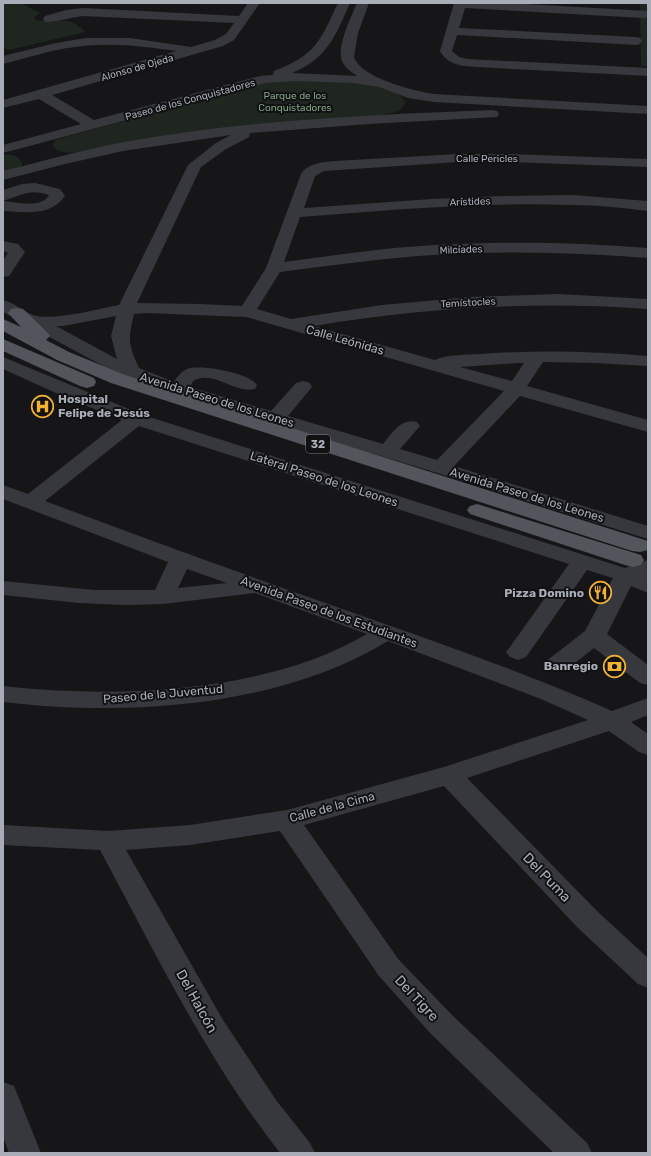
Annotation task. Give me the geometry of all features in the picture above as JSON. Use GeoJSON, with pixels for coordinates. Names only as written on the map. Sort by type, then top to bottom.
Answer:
{"type":"FeatureCollection","features":[{"type":"Feature","properties":{"kind":"main road","name":"Avenida Paseo de los Leones"},"geometry":{"type":"LineString","coordinates":[[8,314],[63,356],[118,379],[639,557]]}},
{"type":"Feature","properties":{"kind":"main road","name":"Avenida Paseo de los Leones"},"geometry":{"type":"LineString","coordinates":[[3,344],[80,380],[162,409],[639,557]]}},
{"type":"Feature","properties":{"kind":"main road"},"geometry":{"type":"LineString","coordinates":[[3,354],[31,375]]}},
{"type":"Feature","properties":{"kind":"street","name":"Alonso de Ojeda"},"geometry":{"type":"LineString","coordinates":[[3,104],[192,51],[225,40],[234,33],[254,3]]}},
{"type":"Feature","properties":{"kind":"street"},"geometry":{"type":"LineString","coordinates":[[265,79],[317,60],[344,3]]}},
{"type":"Feature","properties":{"kind":"street"},"geometry":{"type":"LineString","coordinates":[[363,3],[343,63],[382,84]]}},
{"type":"Feature","properties":{"kind":"street"},"geometry":{"type":"LineString","coordinates":[[644,14],[460,4],[446,51],[451,58],[462,62],[648,72]]}},
{"type":"Feature","properties":{"kind":"street"},"geometry":{"type":"LineString","coordinates":[[49,19],[66,14],[83,12],[242,20]]}},
{"type":"Feature","properties":{"kind":"street"},"geometry":{"type":"LineString","coordinates":[[452,31],[636,41]]}},
{"type":"Feature","properties":{"kind":"street"},"geometry":{"type":"LineString","coordinates":[[3,60],[67,44],[84,42],[154,44],[192,51]]}},
{"type":"Feature","properties":{"kind":"street","name":"Paseo de los Conquistadores"},"geometry":{"type":"LineString","coordinates":[[3,149],[265,79],[295,76],[325,76],[354,79],[382,84],[408,94],[459,100],[648,110]]}},
{"type":"Feature","properties":{"kind":"street"},"geometry":{"type":"LineString","coordinates":[[41,94],[92,125]]}},
{"type":"Feature","properties":{"kind":"street"},"geometry":{"type":"LineString","coordinates":[[397,118],[406,112],[411,106],[412,100],[408,94]]}},
{"type":"Feature","properties":{"kind":"street"},"geometry":{"type":"LineString","coordinates":[[3,176],[70,157],[141,143],[255,128],[397,118],[540,114],[648,119]]}},
{"type":"Feature","properties":{"kind":"street"},"geometry":{"type":"LineString","coordinates":[[141,143],[162,145],[187,156],[221,146],[255,128]]}},
{"type":"Feature","properties":{"kind":"street"},"geometry":{"type":"LineString","coordinates":[[45,139],[42,148],[45,151],[57,156],[70,157]]}},
{"type":"Feature","properties":{"kind":"street","name":"Paseo de los Conquistadores"},"geometry":{"type":"LineString","coordinates":[[3,149],[17,151],[27,155],[34,160],[34,167]]}},
{"type":"Feature","properties":{"kind":"street"},"geometry":{"type":"LineString","coordinates":[[132,373],[123,352],[120,336],[126,309],[187,156]]}},
{"type":"Feature","properties":{"kind":"street","name":"Calle Pericles"},"geometry":{"type":"LineString","coordinates":[[293,214],[308,174],[325,166],[458,158],[509,158],[648,163]]}},
{"type":"Feature","properties":{"kind":"street"},"geometry":{"type":"LineString","coordinates":[[3,196],[16,190],[33,188],[49,190],[55,192],[57,196],[54,201],[44,206],[3,206]]}},
{"type":"Feature","properties":{"kind":"street","name":"Arístides"},"geometry":{"type":"LineString","coordinates":[[293,214],[396,205],[513,200],[573,200],[648,206]]}},
{"type":"Feature","properties":{"kind":"street"},"geometry":{"type":"LineString","coordinates":[[247,312],[274,268],[293,214]]}},
{"type":"Feature","properties":{"kind":"street"},"geometry":{"type":"LineString","coordinates":[[3,246],[15,248],[17,252],[3,272]]}},
{"type":"Feature","properties":{"kind":"street","name":"Milcíades"},"geometry":{"type":"LineString","coordinates":[[274,268],[361,256],[439,250],[518,247],[591,248],[648,253]]}},
{"type":"Feature","properties":{"kind":"street","name":"Temístocles"},"geometry":{"type":"LineString","coordinates":[[290,324],[345,314],[424,305],[514,299],[569,299],[648,304]]}},
{"type":"Feature","properties":{"kind":"street","name":"Calle Leónidas"},"geometry":{"type":"LineString","coordinates":[[35,322],[63,321],[126,309],[164,307],[247,312],[348,342],[431,364],[516,390],[648,426]]}},
{"type":"Feature","properties":{"kind":"street","name":"Avenida Paseo de los Leones"},"geometry":{"type":"LineString","coordinates":[[8,314],[35,322],[132,373],[180,389],[442,468],[639,557]]}},
{"type":"Feature","properties":{"kind":"street"},"geometry":{"type":"LineString","coordinates":[[345,314],[343,328],[348,342]]}},
{"type":"Feature","properties":{"kind":"street"},"geometry":{"type":"LineString","coordinates":[[431,364],[538,356],[648,361]]}},
{"type":"Feature","properties":{"kind":"street"},"geometry":{"type":"LineString","coordinates":[[442,468],[516,390],[538,356]]}},
{"type":"Feature","properties":{"kind":"street","name":"Lateral Paseo de los Leones"},"geometry":{"type":"LineString","coordinates":[[3,362],[136,419],[582,562],[639,557],[648,586]]}},
{"type":"Feature","properties":{"kind":"street"},"geometry":{"type":"LineString","coordinates":[[180,389],[187,376],[195,372],[210,372],[248,385]]}},
{"type":"Feature","properties":{"kind":"street"},"geometry":{"type":"LineString","coordinates":[[275,418],[303,387]]}},
{"type":"Feature","properties":{"kind":"street"},"geometry":{"type":"LineString","coordinates":[[30,503],[136,419]]}},
{"type":"Feature","properties":{"kind":"street"},"geometry":{"type":"LineString","coordinates":[[387,452],[410,426]]}},
{"type":"Feature","properties":{"kind":"street","name":"Avenida Paseo de los Estudiantes"},"geometry":{"type":"LineString","coordinates":[[3,491],[30,503],[180,559],[492,670],[612,721],[648,746]]}},
{"type":"Feature","properties":{"kind":"street"},"geometry":{"type":"LineString","coordinates":[[556,664],[594,636],[639,557]]}},
{"type":"Feature","properties":{"kind":"street"},"geometry":{"type":"LineString","coordinates":[[163,597],[180,559]]}},
{"type":"Feature","properties":{"kind":"street"},"geometry":{"type":"LineString","coordinates":[[518,652],[582,562]]}},
{"type":"Feature","properties":{"kind":"street"},"geometry":{"type":"LineString","coordinates":[[3,588],[75,596],[124,598],[163,597],[260,587]]}},
{"type":"Feature","properties":{"kind":"street","name":"Paseo de la Juventud"},"geometry":{"type":"LineString","coordinates":[[3,694],[29,697],[118,700],[211,693],[284,677],[328,663],[355,651],[385,632]]}},
{"type":"Feature","properties":{"kind":"street"},"geometry":{"type":"LineString","coordinates":[[594,636],[648,677]]}},
{"type":"Feature","properties":{"kind":"street","name":"Calle de la Cima"},"geometry":{"type":"LineString","coordinates":[[3,835],[108,840],[190,835],[288,820],[449,775],[612,721],[648,706]]}},
{"type":"Feature","properties":{"kind":"street","name":"Del Puma"},"geometry":{"type":"LineString","coordinates":[[449,775],[588,920],[648,976]]}},
{"type":"Feature","properties":{"kind":"street","name":"Del Tigre"},"geometry":{"type":"LineString","coordinates":[[288,820],[389,968],[442,1025],[576,1153]]}},
{"type":"Feature","properties":{"kind":"street","name":"Del Halcón"},"geometry":{"type":"LineString","coordinates":[[108,840],[212,1029],[265,1110],[299,1153]]}},
{"type":"Feature","properties":{"kind":"street"},"geometry":{"type":"LineString","coordinates":[[3,1096],[25,1153]]}},
{"type":"Feature","properties":{"kind":"green space"},"geometry":{"type":"Polygon","coordinates":[[[3,3],[20,3],[40,13],[34,17],[36,20],[68,21],[79,26],[85,32],[9,50],[3,48],[3,3]]]}},
{"type":"Feature","properties":{"kind":"green space"},"geometry":{"type":"Polygon","coordinates":[[[640,3],[648,3],[648,66],[641,66],[640,3]]]}},
{"type":"Feature","properties":{"kind":"green space","name":"Parque de los Conquistadores"},"geometry":{"type":"Polygon","coordinates":[[[328,79],[371,85],[397,92],[406,102],[399,111],[379,116],[143,140],[72,153],[58,151],[53,146],[55,140],[263,83],[328,79]]]}},
{"type":"Feature","properties":{"kind":"green space"},"geometry":{"type":"Polygon","coordinates":[[[8,154],[16,156],[22,162],[22,167],[3,173],[3,155],[8,154]]]}},
{"type":"Feature","properties":{"kind":"place","name":"Hospital Felipe de Jesús"},"geometry":{"type":"Point","coordinates":[42,406]}},
{"type":"Feature","properties":{"kind":"place","name":"Pizza Domino"},"geometry":{"type":"Point","coordinates":[600,593]}},
{"type":"Feature","properties":{"kind":"place","name":"Banregio"},"geometry":{"type":"Point","coordinates":[614,666]}}]}
